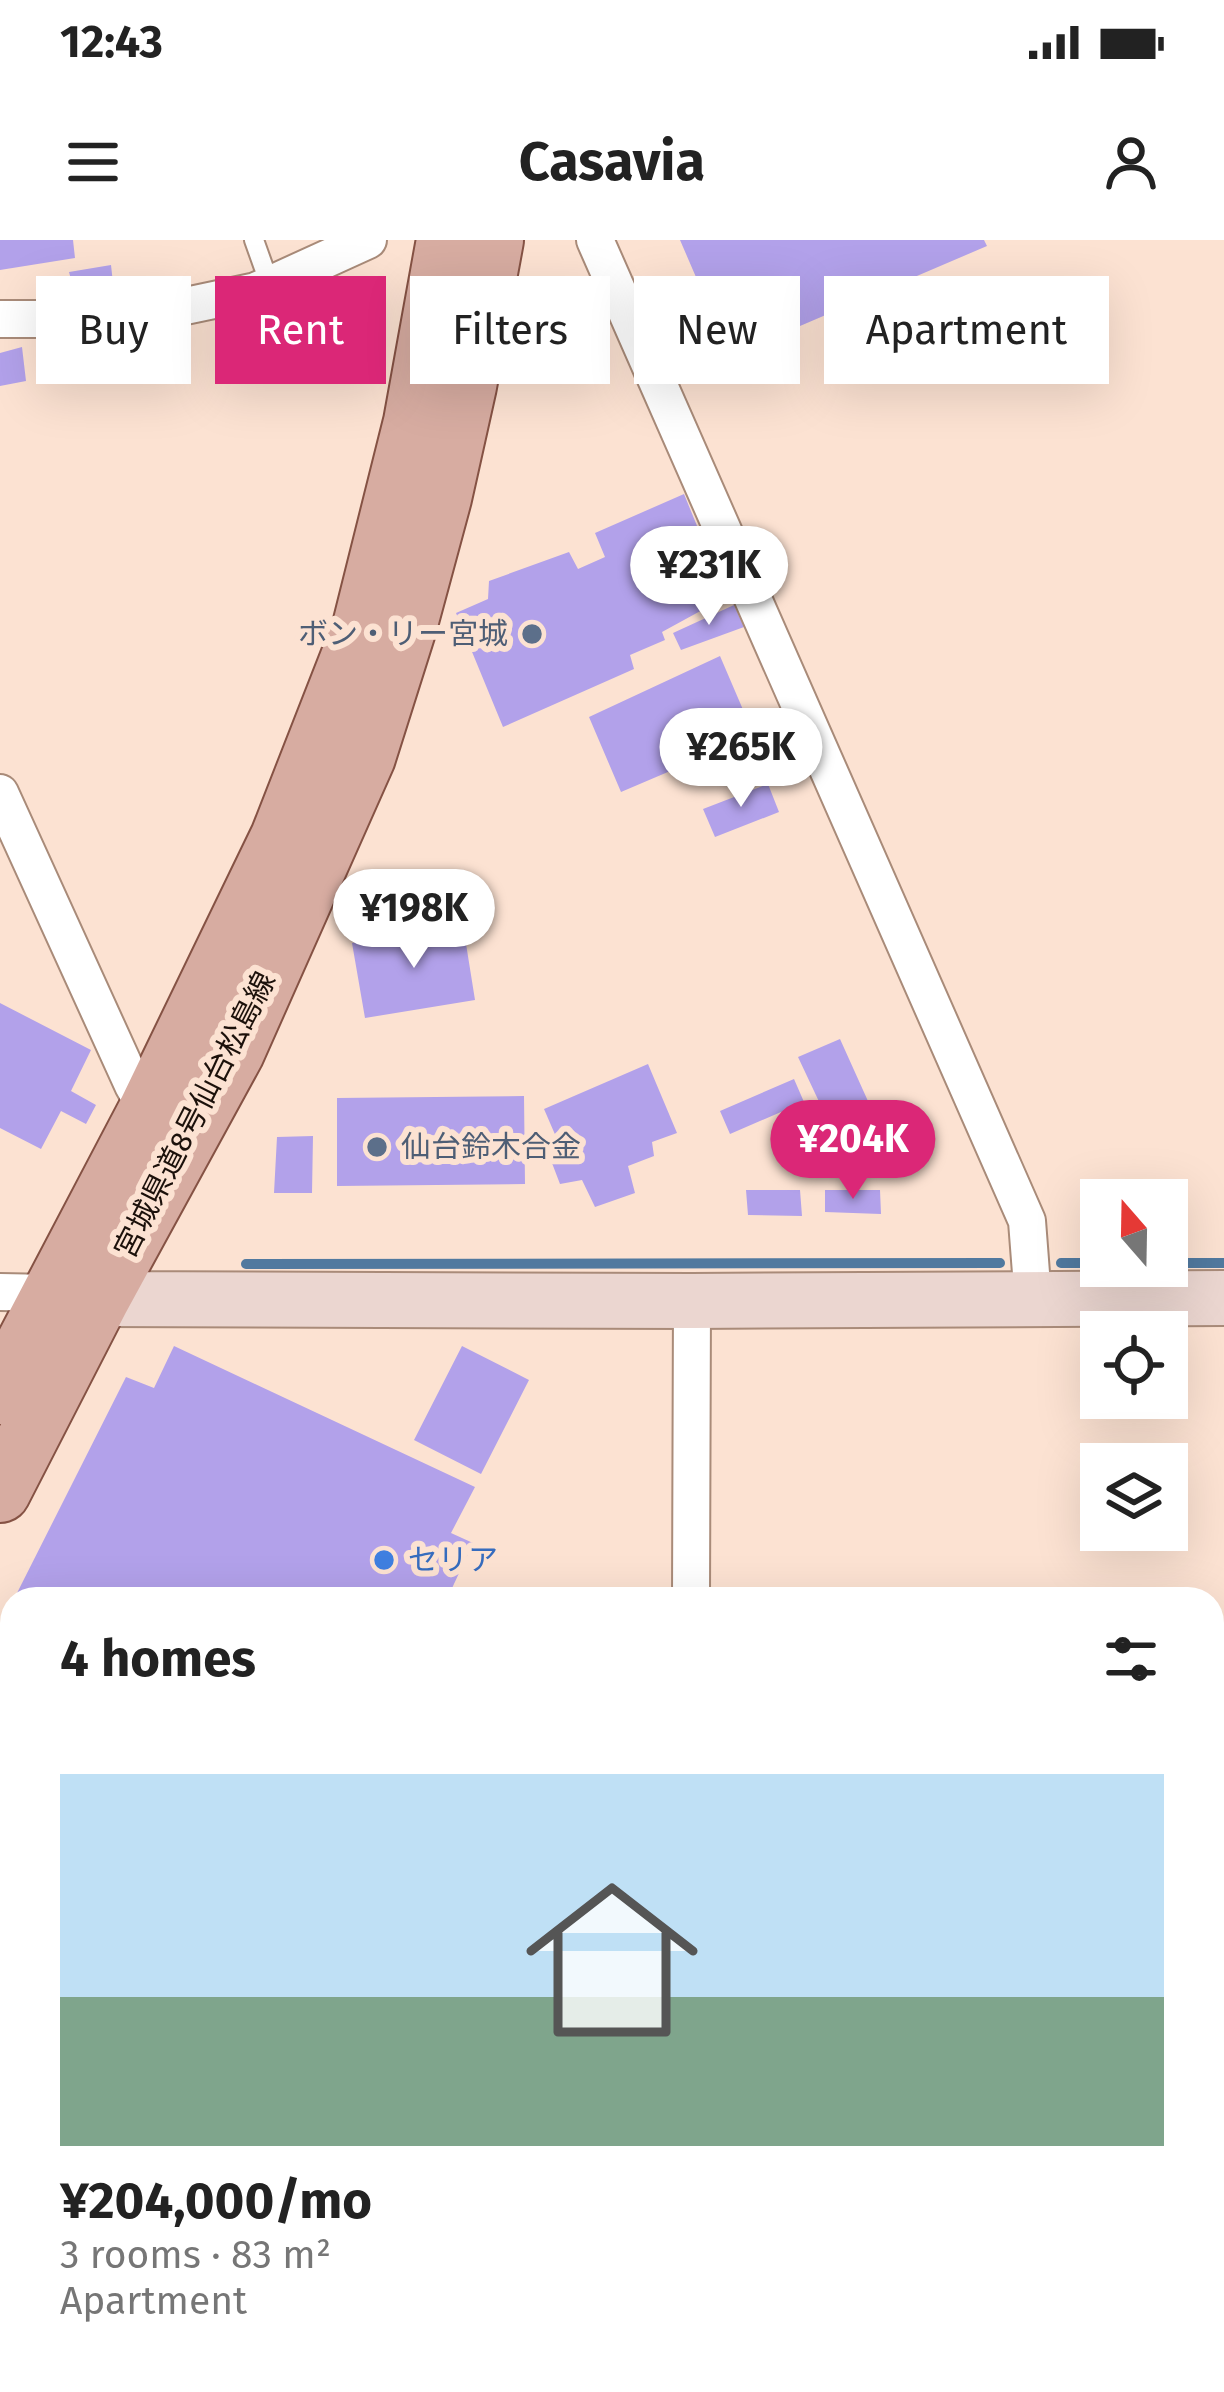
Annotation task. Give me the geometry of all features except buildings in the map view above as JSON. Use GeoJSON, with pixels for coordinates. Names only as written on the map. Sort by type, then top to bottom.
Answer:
{"type":"FeatureCollection","features":[{"type":"Feature","properties":{"kind":"main road","name":"宮城県道8号仙台松島線"},"geometry":{"type":"LineString","coordinates":[[0,1394],[148,1112],[281,837],[362,630],[414,422],[447,240]]}},
{"type":"Feature","properties":{"kind":"main road","name":"宮城県道8号仙台松島線"},"geometry":{"type":"LineString","coordinates":[[0,1492],[50,1295],[234,1052],[365,757],[441,498],[493,240]]}},
{"type":"Feature","properties":{"kind":"street"},"geometry":{"type":"LineString","coordinates":[[290,276],[368,240]]}},
{"type":"Feature","properties":{"kind":"street"},"geometry":{"type":"LineString","coordinates":[[595,240],[1027,1221],[1033,1299]]}},
{"type":"Feature","properties":{"kind":"street"},"geometry":{"type":"LineString","coordinates":[[0,319],[124,319],[215,300]]}},
{"type":"Feature","properties":{"kind":"street"},"geometry":{"type":"LineString","coordinates":[[0,793],[148,1112]]}},
{"type":"Feature","properties":{"kind":"street"},"geometry":{"type":"LineString","coordinates":[[50,1295],[692,1301],[1224,1298]]}},
{"type":"Feature","properties":{"kind":"street"},"geometry":{"type":"LineString","coordinates":[[691,1587],[692,1301]]}},
{"type":"Feature","properties":{"kind":"lane"},"geometry":{"type":"LineString","coordinates":[[254,240],[267,276]]}},
{"type":"Feature","properties":{"kind":"waterway"},"geometry":{"type":"LineString","coordinates":[[246,1264],[1000,1263]]}},
{"type":"Feature","properties":{"kind":"waterway"},"geometry":{"type":"LineString","coordinates":[[1061,1263],[1080,1263]]}},
{"type":"Feature","properties":{"kind":"waterway"},"geometry":{"type":"LineString","coordinates":[[1188,1263],[1224,1263]]}},
{"type":"Feature","properties":{"kind":"place","name":"ボン・リー宮城"},"geometry":{"type":"Point","coordinates":[532,634]}},
{"type":"Feature","properties":{"kind":"place","name":"仙台鈴木合金"},"geometry":{"type":"Point","coordinates":[377,1147]}},
{"type":"Feature","properties":{"kind":"place","name":"セリア"},"geometry":{"type":"Point","coordinates":[384,1560]}}]}
